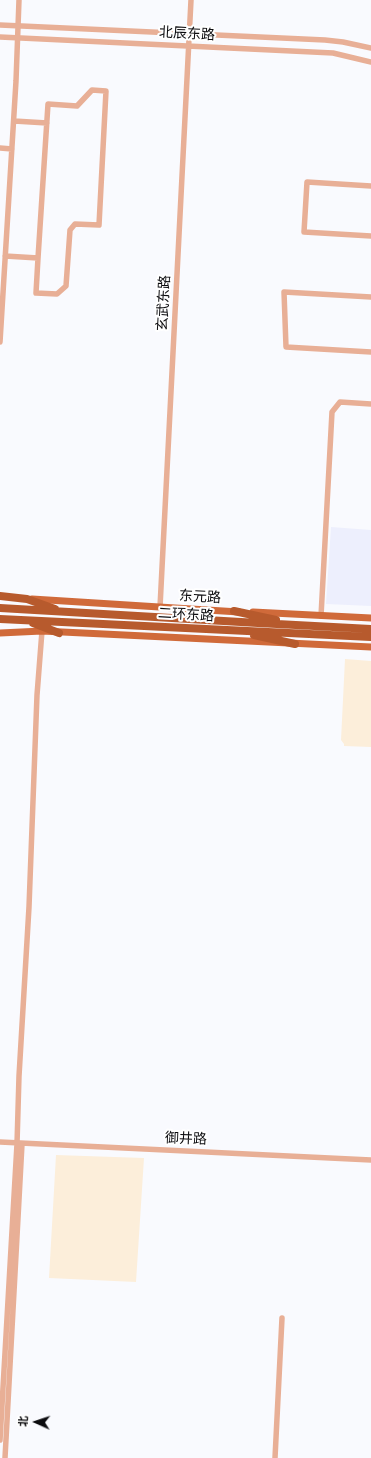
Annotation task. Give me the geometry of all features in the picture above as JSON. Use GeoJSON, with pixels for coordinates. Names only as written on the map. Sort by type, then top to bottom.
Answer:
{"type":"FeatureCollection","features":[{"type":"Feature","properties":{"kind":"highway"},"geometry":{"type":"LineString","coordinates":[[0,596],[27,599],[63,612]]}},
{"type":"Feature","properties":{"kind":"highway"},"geometry":{"type":"LineString","coordinates":[[0,608],[298,625],[347,631]]}},
{"type":"Feature","properties":{"kind":"highway"},"geometry":{"type":"LineString","coordinates":[[234,611],[298,625]]}},
{"type":"Feature","properties":{"kind":"highway","name":"二环东路"},"geometry":{"type":"LineString","coordinates":[[0,619],[231,630],[347,631],[371,629]]}},
{"type":"Feature","properties":{"kind":"highway"},"geometry":{"type":"LineString","coordinates":[[24,620],[59,632]]}},
{"type":"Feature","properties":{"kind":"highway"},"geometry":{"type":"LineString","coordinates":[[231,630],[295,644]]}},
{"type":"Feature","properties":{"kind":"highway","name":"二环东路"},"geometry":{"type":"LineString","coordinates":[[347,631],[371,637]]}},
{"type":"Feature","properties":{"kind":"main road","name":"东元路"},"geometry":{"type":"LineString","coordinates":[[27,599],[371,618]]}},
{"type":"Feature","properties":{"kind":"main road"},"geometry":{"type":"LineString","coordinates":[[0,633],[42,631],[371,647]]}},
{"type":"Feature","properties":{"kind":"street"},"geometry":{"type":"LineString","coordinates":[[0,342],[14,121],[19,0]]}},
{"type":"Feature","properties":{"kind":"street","name":"玄武东路"},"geometry":{"type":"LineString","coordinates":[[160,607],[191,0]]}},
{"type":"Feature","properties":{"kind":"street","name":"北辰东路"},"geometry":{"type":"LineString","coordinates":[[0,26],[325,40],[371,48]]}},
{"type":"Feature","properties":{"kind":"street","name":"北辰东路"},"geometry":{"type":"LineString","coordinates":[[0,37],[333,53],[371,62]]}},
{"type":"Feature","properties":{"kind":"street"},"geometry":{"type":"LineString","coordinates":[[92,90],[106,91],[99,225],[75,224],[70,230],[66,286],[57,294],[36,293],[38,258],[48,104],[77,106],[92,90]]}},
{"type":"Feature","properties":{"kind":"street"},"geometry":{"type":"LineString","coordinates":[[14,121],[46,123]]}},
{"type":"Feature","properties":{"kind":"street"},"geometry":{"type":"LineString","coordinates":[[0,148],[12,148]]}},
{"type":"Feature","properties":{"kind":"street"},"geometry":{"type":"LineString","coordinates":[[371,186],[307,182],[304,232],[371,236]]}},
{"type":"Feature","properties":{"kind":"street"},"geometry":{"type":"LineString","coordinates":[[5,256],[38,258]]}},
{"type":"Feature","properties":{"kind":"street"},"geometry":{"type":"LineString","coordinates":[[371,297],[284,292],[286,347],[371,352]]}},
{"type":"Feature","properties":{"kind":"street"},"geometry":{"type":"LineString","coordinates":[[320,616],[332,412],[340,402],[371,404]]}},
{"type":"Feature","properties":{"kind":"street"},"geometry":{"type":"LineString","coordinates":[[5,1458],[20,1144],[19,1076],[29,907],[37,695],[42,631]]}},
{"type":"Feature","properties":{"kind":"street","name":"御井路"},"geometry":{"type":"LineString","coordinates":[[0,1142],[371,1160]]}},
{"type":"Feature","properties":{"kind":"street"},"geometry":{"type":"LineString","coordinates":[[0,1440],[2,1362],[20,1144]]}},
{"type":"Feature","properties":{"kind":"street"},"geometry":{"type":"LineString","coordinates":[[275,1458],[282,1318]]}},
{"type":"Feature","properties":{"kind":"shaded area"},"geometry":{"type":"Polygon","coordinates":[[[331,527],[371,530],[371,606],[326,604],[331,527]]]}},
{"type":"Feature","properties":{"kind":"shaded area"},"geometry":{"type":"Polygon","coordinates":[[[345,659],[371,661],[371,747],[344,746],[341,740],[345,659]]]}},
{"type":"Feature","properties":{"kind":"shaded area"},"geometry":{"type":"Polygon","coordinates":[[[56,1155],[144,1158],[136,1282],[49,1278],[56,1155]]]}}]}
